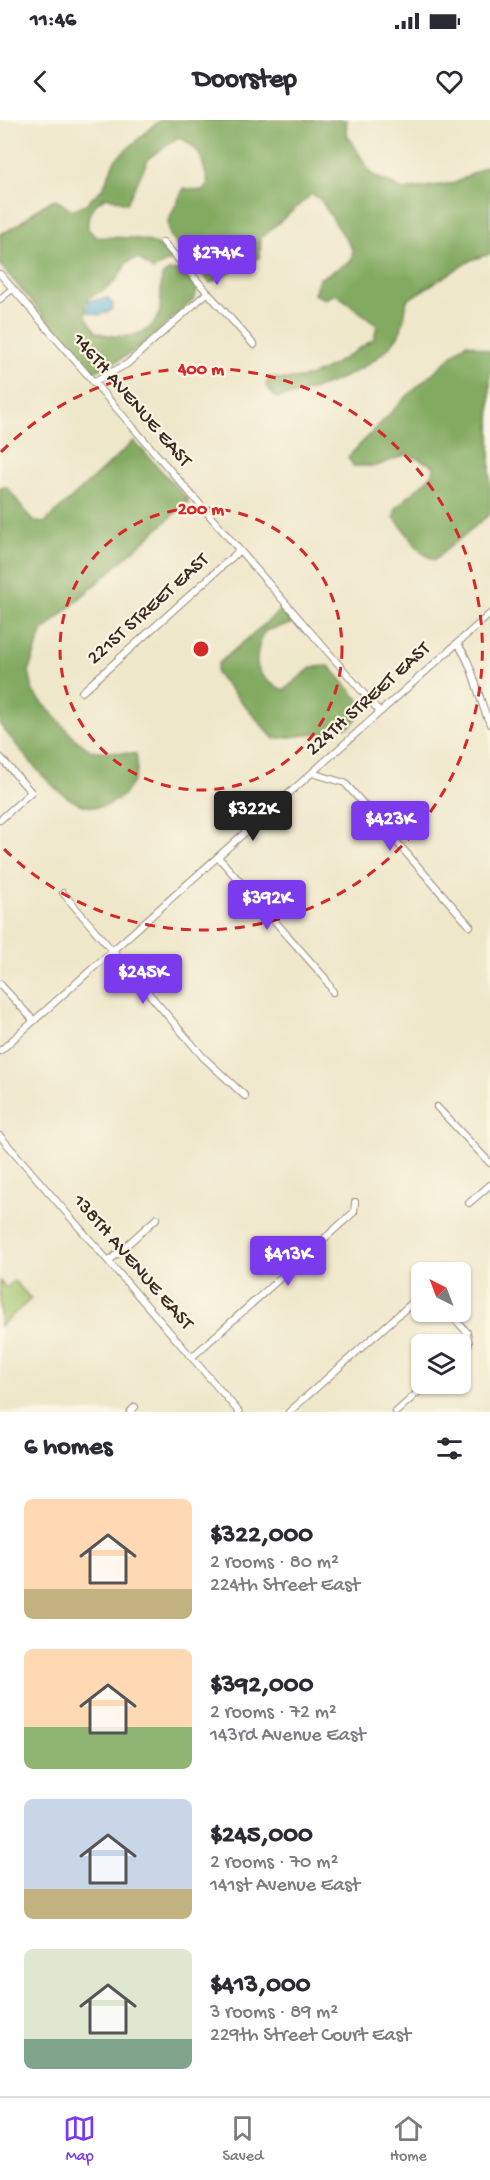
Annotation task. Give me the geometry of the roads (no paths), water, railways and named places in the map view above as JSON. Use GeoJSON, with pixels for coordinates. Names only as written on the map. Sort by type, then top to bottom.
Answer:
{"type":"FeatureCollection","features":[{"type":"Feature","properties":{"kind":"street"},"geometry":{"type":"LineString","coordinates":[[163,242],[254,345]]}},
{"type":"Feature","properties":{"kind":"street","name":"146TH AVENUE EAST"},"geometry":{"type":"LineString","coordinates":[[0,274],[380,712]]}},
{"type":"Feature","properties":{"kind":"street"},"geometry":{"type":"LineString","coordinates":[[0,299],[12,289]]}},
{"type":"Feature","properties":{"kind":"street"},"geometry":{"type":"LineString","coordinates":[[93,382],[127,364],[207,293]]}},
{"type":"Feature","properties":{"kind":"street","name":"221ST STREET EAST"},"geometry":{"type":"LineString","coordinates":[[82,692],[239,551]]}},
{"type":"Feature","properties":{"kind":"street","name":"224TH STREET EAST"},"geometry":{"type":"LineString","coordinates":[[0,1051],[490,614]]}},
{"type":"Feature","properties":{"kind":"street"},"geometry":{"type":"LineString","coordinates":[[457,643],[470,663],[478,697],[490,724]]}},
{"type":"Feature","properties":{"kind":"street"},"geometry":{"type":"LineString","coordinates":[[0,757],[31,792],[0,820]]}},
{"type":"Feature","properties":{"kind":"street"},"geometry":{"type":"LineString","coordinates":[[312,773],[345,783],[470,926]]}},
{"type":"Feature","properties":{"kind":"street"},"geometry":{"type":"LineString","coordinates":[[218,857],[325,978],[333,992]]}},
{"type":"Feature","properties":{"kind":"street"},"geometry":{"type":"LineString","coordinates":[[63,893],[203,1057],[245,1096]]}},
{"type":"Feature","properties":{"kind":"street"},"geometry":{"type":"LineString","coordinates":[[0,984],[34,1021]]}},
{"type":"Feature","properties":{"kind":"street"},"geometry":{"type":"LineString","coordinates":[[437,1107],[490,1163]]}},
{"type":"Feature","properties":{"kind":"street","name":"138TH AVENUE EAST"},"geometry":{"type":"LineString","coordinates":[[0,1136],[239,1412]]}},
{"type":"Feature","properties":{"kind":"street"},"geometry":{"type":"LineString","coordinates":[[469,1203],[490,1185]]}},
{"type":"Feature","properties":{"kind":"street"},"geometry":{"type":"LineString","coordinates":[[192,1357],[354,1212],[355,1202]]}},
{"type":"Feature","properties":{"kind":"street"},"geometry":{"type":"LineString","coordinates":[[109,1261],[157,1218]]}},
{"type":"Feature","properties":{"kind":"street"},"geometry":{"type":"LineString","coordinates":[[289,1412],[411,1304]]}},
{"type":"Feature","properties":{"kind":"street"},"geometry":{"type":"LineString","coordinates":[[457,1322],[468,1334]]}},
{"type":"Feature","properties":{"kind":"street"},"geometry":{"type":"LineString","coordinates":[[396,1412],[416,1394]]}},
{"type":"Feature","properties":{"kind":"water"},"geometry":{"type":"Polygon","coordinates":[[[107,298],[113,304],[112,310],[100,315],[87,312],[88,301],[107,298]]]}}]}
